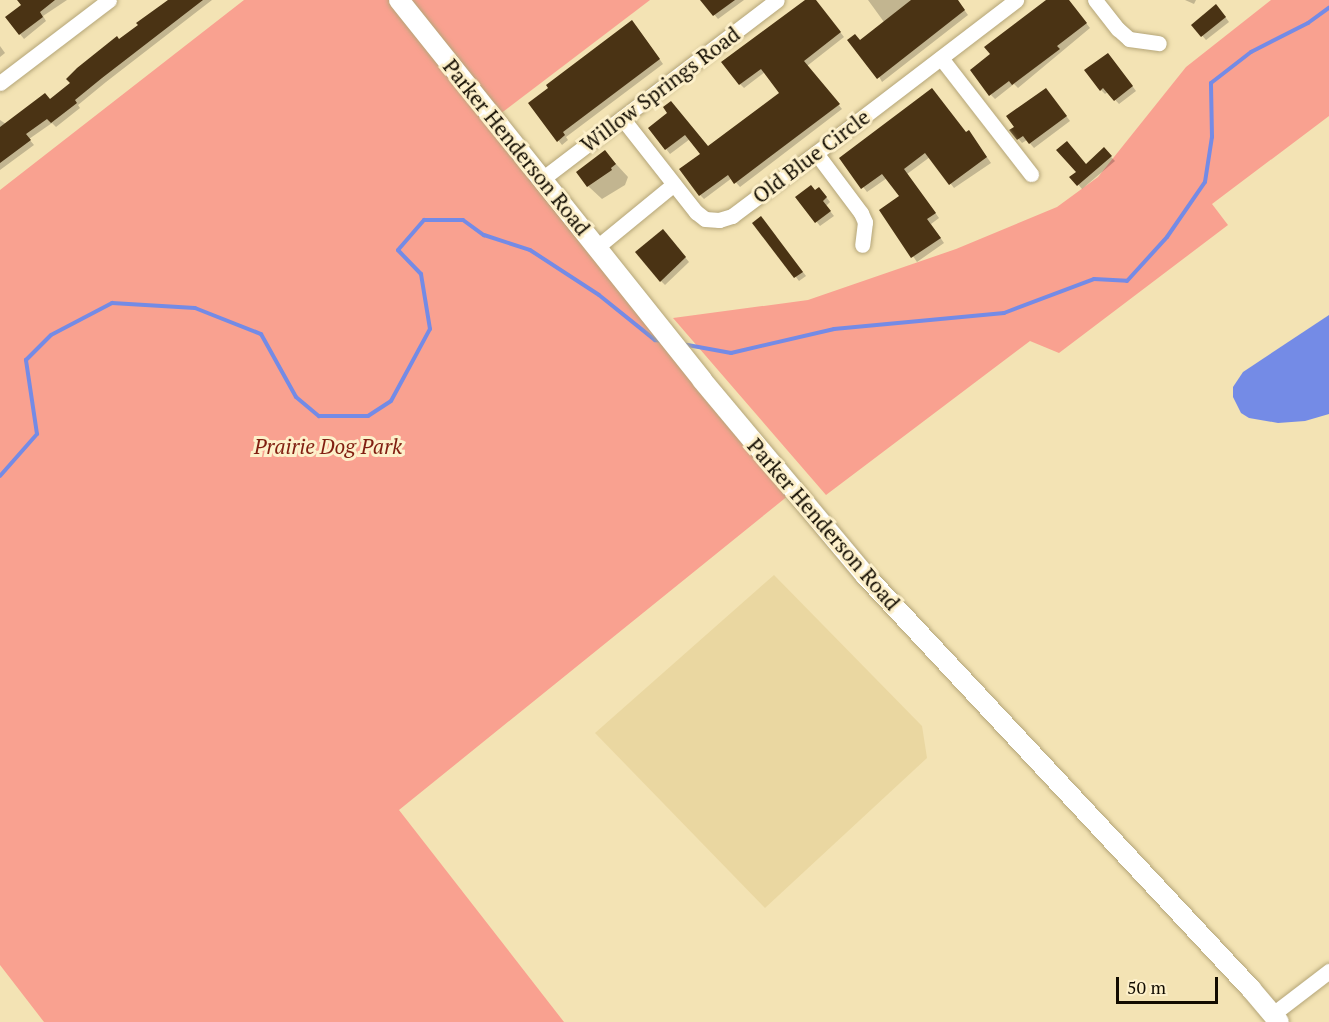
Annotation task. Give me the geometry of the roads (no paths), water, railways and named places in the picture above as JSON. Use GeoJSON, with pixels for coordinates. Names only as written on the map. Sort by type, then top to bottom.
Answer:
{"type":"FeatureCollection","features":[{"type":"Feature","properties":{"kind":"street"},"geometry":{"type":"LineString","coordinates":[[0,83],[109,0]]}},
{"type":"Feature","properties":{"kind":"street","name":"Parker Henderson Road"},"geometry":{"type":"LineString","coordinates":[[399,0],[702,380],[865,575],[1276,1018]]}},
{"type":"Feature","properties":{"kind":"street","name":"Willow Springs Road"},"geometry":{"type":"LineString","coordinates":[[542,179],[777,0]]}},
{"type":"Feature","properties":{"kind":"street","name":"Old Blue Circle"},"geometry":{"type":"LineString","coordinates":[[622,118],[696,212],[705,219],[719,220],[732,216],[1016,0]]}},
{"type":"Feature","properties":{"kind":"street"},"geometry":{"type":"LineString","coordinates":[[1095,0],[1129,39],[1159,43]]}},
{"type":"Feature","properties":{"kind":"street"},"geometry":{"type":"LineString","coordinates":[[940,58],[1031,174]]}},
{"type":"Feature","properties":{"kind":"street"},"geometry":{"type":"LineString","coordinates":[[816,153],[861,213],[865,222],[862,245]]}},
{"type":"Feature","properties":{"kind":"street"},"geometry":{"type":"LineString","coordinates":[[597,247],[674,184]]}},
{"type":"Feature","properties":{"kind":"street"},"geometry":{"type":"LineString","coordinates":[[1276,1018],[1329,971]]}},
{"type":"Feature","properties":{"kind":"water"},"geometry":{"type":"Polygon","coordinates":[[[1329,315],[1329,414],[1305,421],[1278,423],[1249,418],[1241,413],[1233,397],[1233,387],[1243,372],[1329,315]]]}},
{"type":"Feature","properties":{"kind":"waterway"},"geometry":{"type":"LineString","coordinates":[[682,344],[731,353],[834,329],[1004,313],[1094,279],[1127,281],[1167,237],[1205,182],[1212,137],[1211,83],[1251,52],[1308,23],[1329,8]]}},
{"type":"Feature","properties":{"kind":"waterway"},"geometry":{"type":"LineString","coordinates":[[0,476],[37,434],[26,360],[51,335],[112,303],[195,308],[261,334],[296,397],[319,416],[368,416],[391,401],[430,329],[421,274],[398,250],[424,220],[463,220],[484,235],[530,250],[599,295],[655,340],[663,341]]}},
{"type":"Feature","properties":{"kind":"park label","name":"Prairie Dog Park"},"geometry":{"type":"Point","coordinates":[328,446]}}]}
